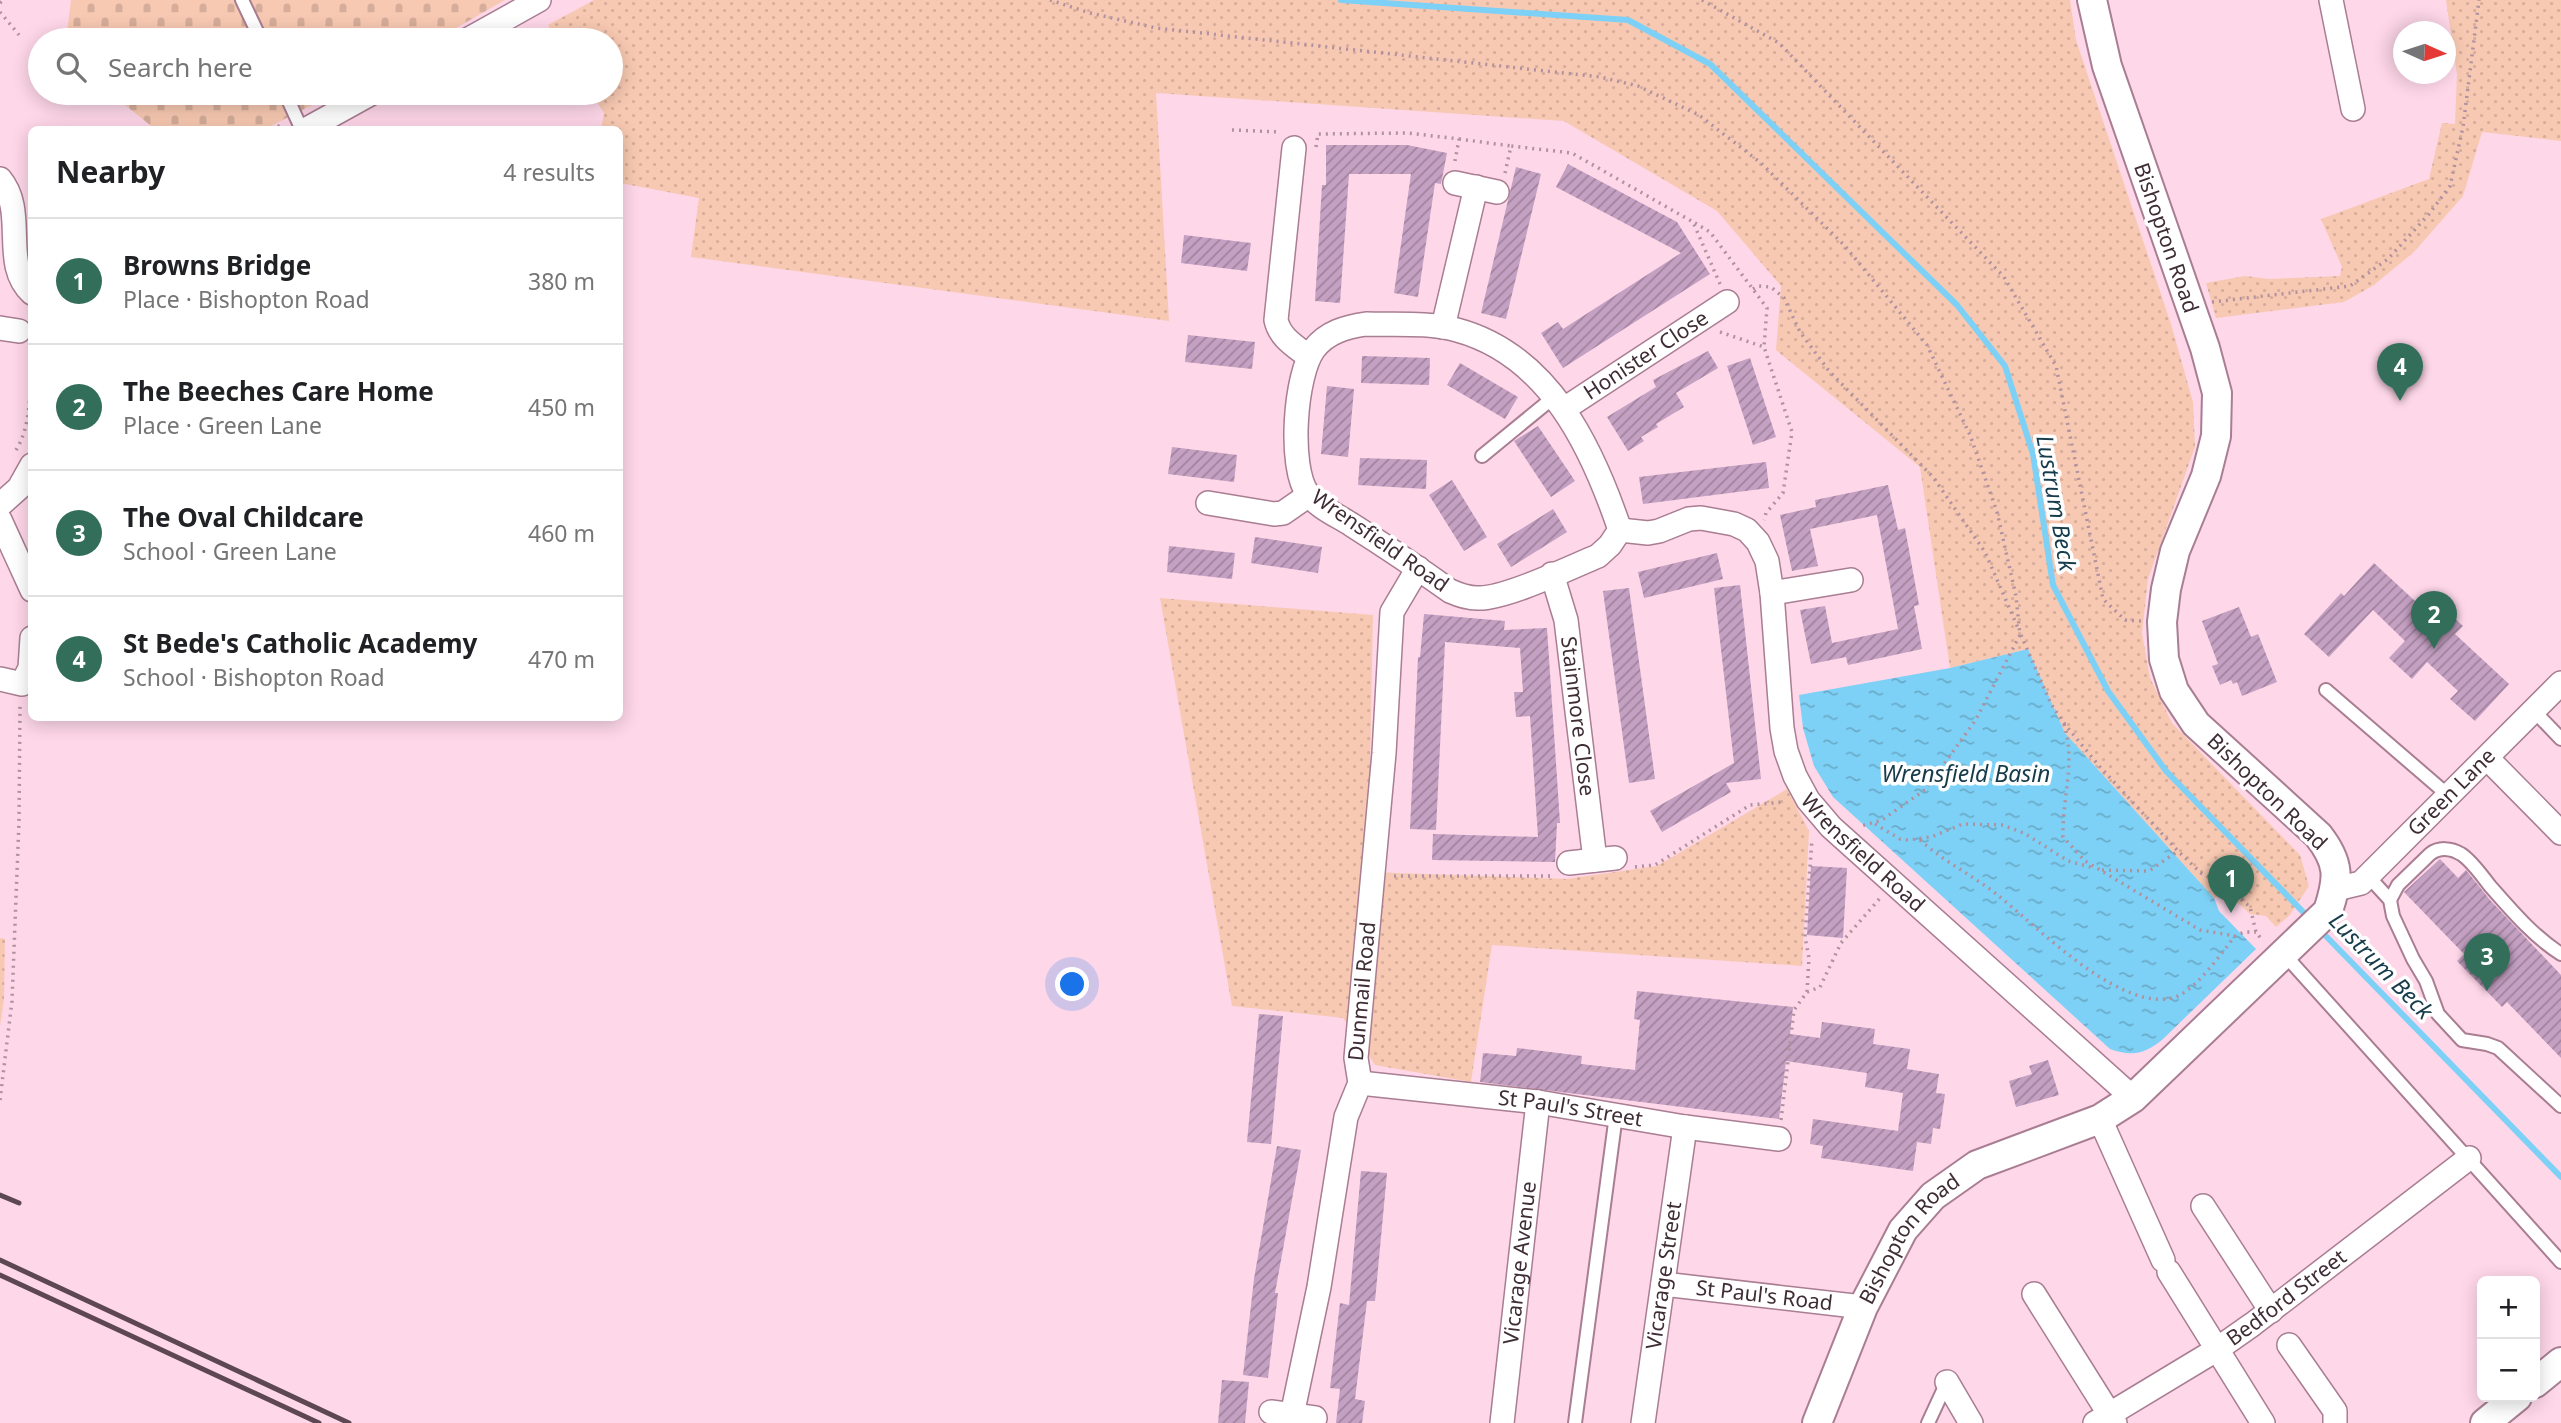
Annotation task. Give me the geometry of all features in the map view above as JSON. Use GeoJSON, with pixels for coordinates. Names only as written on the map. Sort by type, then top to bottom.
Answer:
{"type":"FeatureCollection","features":[{"type":"Feature","properties":{"kind":"street"},"geometry":{"type":"LineString","coordinates":[[489,28],[540,0]]}},
{"type":"Feature","properties":{"kind":"street","name":"Bishopton Road"},"geometry":{"type":"LineString","coordinates":[[1817,1423],[1863,1307],[1903,1230],[1933,1196],[1976,1165],[2100,1119],[2133,1098],[2289,950],[2332,900],[2336,870],[2331,853],[2318,835],[2196,724],[2174,691],[2164,659],[2162,622],[2166,589],[2175,551],[2206,476],[2216,436],[2217,393],[2107,66],[2092,0]]}},
{"type":"Feature","properties":{"kind":"street"},"geometry":{"type":"LineString","coordinates":[[2331,0],[2353,109]]}},
{"type":"Feature","properties":{"kind":"street"},"geometry":{"type":"LineString","coordinates":[[311,126],[350,105]]}},
{"type":"Feature","properties":{"kind":"street"},"geometry":{"type":"LineString","coordinates":[[1299,150],[1276,320],[1278,330],[1285,339],[1309,358],[1326,338],[1348,327],[1366,324],[1443,327],[1475,336],[1517,359],[1559,403],[1589,449],[1620,530],[1648,533],[1689,519],[1702,518],[1734,524],[1747,530],[1758,542]]}},
{"type":"Feature","properties":{"kind":"street"},"geometry":{"type":"LineString","coordinates":[[0,179],[8,192],[13,216],[14,265],[20,281],[28,289]]}},
{"type":"Feature","properties":{"kind":"street"},"geometry":{"type":"LineString","coordinates":[[1443,327],[1476,188]]}},
{"type":"Feature","properties":{"kind":"street","name":"Honister Close"},"geometry":{"type":"LineString","coordinates":[[1559,403],[1727,303]]}},
{"type":"Feature","properties":{"kind":"street","name":"Wrensfield Road"},"geometry":{"type":"LineString","coordinates":[[1309,358],[1302,380],[1295,450],[1297,468],[1309,495],[1450,591],[1479,599],[1499,596],[1598,556],[1620,530]]}},
{"type":"Feature","properties":{"kind":"street"},"geometry":{"type":"LineString","coordinates":[[0,505],[19,488],[21,462]]}},
{"type":"Feature","properties":{"kind":"street"},"geometry":{"type":"LineString","coordinates":[[1208,503],[1274,514],[1283,513],[1309,495]]}},
{"type":"Feature","properties":{"kind":"street"},"geometry":{"type":"LineString","coordinates":[[0,520],[28,581]]}},
{"type":"Feature","properties":{"kind":"street","name":"Wrensfield Road"},"geometry":{"type":"LineString","coordinates":[[1758,542],[1767,561],[1772,593],[1786,751],[1808,800],[1845,840],[2133,1098]]}},
{"type":"Feature","properties":{"kind":"street","name":"Dunmail Road"},"geometry":{"type":"LineString","coordinates":[[1293,1415],[1319,1287],[1346,1117],[1360,1083],[1356,1058],[1382,777],[1392,612],[1418,568]]}},
{"type":"Feature","properties":{"kind":"street","name":"Stainmore Close"},"geometry":{"type":"LineString","coordinates":[[1552,574],[1566,620],[1605,859],[1569,863]]}},
{"type":"Feature","properties":{"kind":"street"},"geometry":{"type":"LineString","coordinates":[[1772,593],[1851,580]]}},
{"type":"Feature","properties":{"kind":"street"},"geometry":{"type":"LineString","coordinates":[[14,687],[28,670]]}},
{"type":"Feature","properties":{"kind":"street","name":"Green Lane"},"geometry":{"type":"LineString","coordinates":[[2332,900],[2361,883],[2561,682]]}},
{"type":"Feature","properties":{"kind":"street"},"geometry":{"type":"LineString","coordinates":[[2487,758],[2561,833]]}},
{"type":"Feature","properties":{"kind":"street","name":"St Paul's Street"},"geometry":{"type":"LineString","coordinates":[[1360,1083],[1538,1102],[1685,1127],[1779,1139]]}},
{"type":"Feature","properties":{"kind":"street","name":"Vicarage Avenue"},"geometry":{"type":"LineString","coordinates":[[1502,1423],[1538,1102]]}},
{"type":"Feature","properties":{"kind":"street"},"geometry":{"type":"LineString","coordinates":[[2100,1119],[2166,1266],[2263,1423]]}},
{"type":"Feature","properties":{"kind":"street","name":"Vicarage Street"},"geometry":{"type":"LineString","coordinates":[[1643,1423],[1685,1127]]}},
{"type":"Feature","properties":{"kind":"street","name":"Bedford Street"},"geometry":{"type":"LineString","coordinates":[[2107,1420],[2271,1311],[2469,1158]]}},
{"type":"Feature","properties":{"kind":"street"},"geometry":{"type":"LineString","coordinates":[[2203,1206],[2271,1311]]}},
{"type":"Feature","properties":{"kind":"street","name":"St Paul's Road"},"geometry":{"type":"LineString","coordinates":[[1663,1284],[1863,1307]]}},
{"type":"Feature","properties":{"kind":"street"},"geometry":{"type":"LineString","coordinates":[[2034,1294],[2107,1420]]}},
{"type":"Feature","properties":{"kind":"street"},"geometry":{"type":"LineString","coordinates":[[2289,1345],[2335,1411],[2335,1423]]}},
{"type":"Feature","properties":{"kind":"street"},"geometry":{"type":"LineString","coordinates":[[2540,1379],[2561,1362]]}},
{"type":"Feature","properties":{"kind":"street"},"geometry":{"type":"LineString","coordinates":[[1947,1382],[1971,1423]]}},
{"type":"Feature","properties":{"kind":"street"},"geometry":{"type":"LineString","coordinates":[[2485,1423],[2512,1402]]}},
{"type":"Feature","properties":{"kind":"lane"},"geometry":{"type":"LineString","coordinates":[[242,0],[255,28]]}},
{"type":"Feature","properties":{"kind":"lane"},"geometry":{"type":"LineString","coordinates":[[291,105],[302,126]]}},
{"type":"Feature","properties":{"kind":"lane"},"geometry":{"type":"LineString","coordinates":[[1482,456],[1559,403]]}},
{"type":"Feature","properties":{"kind":"lane"},"geometry":{"type":"LineString","coordinates":[[2326,690],[2449,796]]}},
{"type":"Feature","properties":{"kind":"lane"},"geometry":{"type":"LineString","coordinates":[[2534,711],[2561,739]]}},
{"type":"Feature","properties":{"kind":"lane"},"geometry":{"type":"LineString","coordinates":[[2390,900],[2398,885],[2430,853],[2435,850],[2451,850],[2466,858],[2515,915],[2545,944],[2561,954]]}},
{"type":"Feature","properties":{"kind":"lane"},"geometry":{"type":"LineString","coordinates":[[2368,876],[2390,900],[2393,916],[2426,981],[2438,1014],[2462,1040],[2498,1048],[2561,1106]]}},
{"type":"Feature","properties":{"kind":"lane"},"geometry":{"type":"LineString","coordinates":[[2289,950],[2561,1262]]}},
{"type":"Feature","properties":{"kind":"lane"},"geometry":{"type":"LineString","coordinates":[[1574,1423],[1616,1115]]}},
{"type":"Feature","properties":{"kind":"lane"},"geometry":{"type":"LineString","coordinates":[[1928,1423],[1947,1382]]}},
{"type":"Feature","properties":{"kind":"path"},"geometry":{"type":"LineString","coordinates":[[1050,0],[1090,13],[1156,27],[1600,77],[1638,86],[1699,114],[1761,163],[1844,244],[1927,345],[1970,435],[1997,512],[2016,596],[2020,635],[1975,721],[1926,789],[1873,823],[1861,825],[1845,840]]}},
{"type":"Feature","properties":{"kind":"path"},"geometry":{"type":"LineString","coordinates":[[1702,0],[1779,43],[2004,277],[2056,366],[2103,599],[2125,620],[2162,622]]}},
{"type":"Feature","properties":{"kind":"path"},"geometry":{"type":"LineString","coordinates":[[2189,304],[2350,286],[2388,259],[2429,214],[2450,186],[2463,127],[2479,0]]}},
{"type":"Feature","properties":{"kind":"path"},"geometry":{"type":"LineString","coordinates":[[0,12],[19,35]]}},
{"type":"Feature","properties":{"kind":"path"},"geometry":{"type":"LineString","coordinates":[[1232,130],[1299,150],[1314,168],[1318,134]]}},
{"type":"Feature","properties":{"kind":"path"},"geometry":{"type":"LineString","coordinates":[[1299,150],[1318,134],[1408,133],[1572,153],[1710,232],[1768,308],[1764,347],[1792,432],[1783,493],[1766,513],[1758,542]]}},
{"type":"Feature","properties":{"kind":"path"},"geometry":{"type":"LineString","coordinates":[[1460,139],[1451,182],[1501,193],[1511,146]]}},
{"type":"Feature","properties":{"kind":"path"},"geometry":{"type":"LineString","coordinates":[[1693,222],[1727,303]]}},
{"type":"Feature","properties":{"kind":"path"},"geometry":{"type":"LineString","coordinates":[[1753,289],[1758,286],[1771,287],[1784,298],[1800,332],[1829,371],[1933,477],[1985,552],[2051,704],[2063,722],[2101,767],[2201,873],[2225,885],[2250,907],[2256,932]]}},
{"type":"Feature","properties":{"kind":"path"},"geometry":{"type":"LineString","coordinates":[[1699,321],[1726,335],[1764,347]]}},
{"type":"Feature","properties":{"kind":"path"},"geometry":{"type":"LineString","coordinates":[[21,462],[20,443],[28,407]]}},
{"type":"Feature","properties":{"kind":"path"},"geometry":{"type":"LineString","coordinates":[[0,1100],[12,1001],[19,821],[14,687]]}},
{"type":"Feature","properties":{"kind":"path"},"geometry":{"type":"LineString","coordinates":[[2063,722],[2070,743],[2063,837],[2085,861],[2175,917],[2200,930],[2235,936]]}},
{"type":"Feature","properties":{"kind":"path"},"geometry":{"type":"LineString","coordinates":[[1779,1139],[1794,1010],[1807,992],[1809,958],[1805,937],[1812,835],[1822,818]]}},
{"type":"Feature","properties":{"kind":"path"},"geometry":{"type":"LineString","coordinates":[[1873,823],[1900,839],[1920,840],[1963,824],[1990,823],[2024,834],[2068,861],[2102,870],[2149,871],[2178,850]]}},
{"type":"Feature","properties":{"kind":"path"},"geometry":{"type":"LineString","coordinates":[[1920,840],[1940,858],[1993,891],[2082,966],[2139,997],[2157,999],[2180,994],[2210,968],[2235,936],[2245,932],[2256,932],[2289,950]]}},
{"type":"Feature","properties":{"kind":"path"},"geometry":{"type":"LineString","coordinates":[[1807,992],[1820,987],[1841,943],[1894,882]]}},
{"type":"Feature","properties":{"kind":"green space"},"geometry":{"type":"Polygon","coordinates":[[[71,0],[505,0],[456,28],[68,28],[71,0]]]}},
{"type":"Feature","properties":{"kind":"green space"},"geometry":{"type":"Polygon","coordinates":[[[594,0],[2070,0],[2076,40],[2171,324],[2193,402],[2195,447],[2148,579],[2142,633],[2150,678],[2172,723],[2300,855],[2309,886],[2289,916],[2276,927],[2266,916],[2250,914],[2228,894],[2214,898],[2065,733],[2028,649],[1950,668],[1920,467],[1776,350],[1781,286],[1717,211],[1564,121],[1156,93],[1169,321],[691,257],[699,198],[623,184],[623,126],[602,126],[604,113],[599,105],[623,105],[623,28],[550,28],[548,25],[594,0]]]}},
{"type":"Feature","properties":{"kind":"green space"},"geometry":{"type":"Polygon","coordinates":[[[2446,0],[2561,0],[2561,141],[2482,132],[2463,196],[2414,252],[2374,285],[2344,302],[2216,318],[2206,283],[2245,276],[2269,279],[2340,276],[2342,267],[2321,219],[2429,179],[2442,123],[2455,124],[2456,21],[2449,21],[2446,0]]]}},
{"type":"Feature","properties":{"kind":"green space"},"geometry":{"type":"Polygon","coordinates":[[[125,105],[312,105],[271,126],[151,126],[125,105]]]}},
{"type":"Feature","properties":{"kind":"green space"},"geometry":{"type":"Polygon","coordinates":[[[1160,598],[1373,615],[1368,872],[1566,879],[1657,866],[1787,789],[1809,831],[1802,966],[1492,945],[1471,1082],[1375,1065],[1343,1018],[1232,1006],[1160,598]]]}},
{"type":"Feature","properties":{"kind":"green space"},"geometry":{"type":"Polygon","coordinates":[[[0,938],[5,939],[4,999],[0,1026],[0,938]]]}},
{"type":"Feature","properties":{"kind":"water","name":"Wrensfield Basin"},"geometry":{"type":"Polygon","coordinates":[[[2028,649],[2065,733],[2214,898],[2219,911],[2256,949],[2163,1039],[2138,1053],[2110,1049],[1833,797],[1814,766],[1803,728],[1799,695],[1950,668],[2028,649]]]}},
{"type":"Feature","properties":{"kind":"building"},"geometry":{"type":"Polygon","coordinates":[[[1326,145],[1407,145],[1447,153],[1441,184],[1435,183],[1418,297],[1394,293],[1411,174],[1349,174],[1340,303],[1315,301],[1322,185],[1326,185],[1326,145]]]}},
{"type":"Feature","properties":{"kind":"building"},"geometry":{"type":"Polygon","coordinates":[[[1568,164],[1677,222],[1710,274],[1563,368],[1541,333],[1558,322],[1563,329],[1681,253],[1556,187],[1568,164]]]}},
{"type":"Feature","properties":{"kind":"building"},"geometry":{"type":"Polygon","coordinates":[[[1516,167],[1541,174],[1506,319],[1481,313],[1516,167]]]}},
{"type":"Feature","properties":{"kind":"building"},"geometry":{"type":"Polygon","coordinates":[[[1184,235],[1251,243],[1247,271],[1181,263],[1184,235]]]}},
{"type":"Feature","properties":{"kind":"building"},"geometry":{"type":"Polygon","coordinates":[[[1188,335],[1255,342],[1252,369],[1185,362],[1188,335]]]}},
{"type":"Feature","properties":{"kind":"building"},"geometry":{"type":"Polygon","coordinates":[[[1708,351],[1718,368],[1676,393],[1684,407],[1656,424],[1658,427],[1641,437],[1644,441],[1628,451],[1607,417],[1656,387],[1653,380],[1708,351]]]}},
{"type":"Feature","properties":{"kind":"building"},"geometry":{"type":"Polygon","coordinates":[[[1362,356],[1430,358],[1429,385],[1361,383],[1362,356]]]}},
{"type":"Feature","properties":{"kind":"building"},"geometry":{"type":"Polygon","coordinates":[[[1750,358],[1776,437],[1753,445],[1727,366],[1750,358]]]}},
{"type":"Feature","properties":{"kind":"building"},"geometry":{"type":"Polygon","coordinates":[[[1460,363],[1518,397],[1505,419],[1447,385],[1460,363]]]}},
{"type":"Feature","properties":{"kind":"building"},"geometry":{"type":"Polygon","coordinates":[[[1327,386],[1354,389],[1348,457],[1321,454],[1327,386]]]}},
{"type":"Feature","properties":{"kind":"building"},"geometry":{"type":"Polygon","coordinates":[[[1538,426],[1575,481],[1551,497],[1514,441],[1538,426]]]}},
{"type":"Feature","properties":{"kind":"building"},"geometry":{"type":"Polygon","coordinates":[[[1172,447],[1237,455],[1234,482],[1168,474],[1172,447]]]}},
{"type":"Feature","properties":{"kind":"building"},"geometry":{"type":"Polygon","coordinates":[[[1360,458],[1427,460],[1426,489],[1358,485],[1360,458]]]}},
{"type":"Feature","properties":{"kind":"building"},"geometry":{"type":"Polygon","coordinates":[[[1766,462],[1769,488],[1643,504],[1639,477],[1766,462]]]}},
{"type":"Feature","properties":{"kind":"building"},"geometry":{"type":"Polygon","coordinates":[[[1452,480],[1487,537],[1464,551],[1429,495],[1452,480]]]}},
{"type":"Feature","properties":{"kind":"building"},"geometry":{"type":"Polygon","coordinates":[[[1888,485],[1898,530],[1905,528],[1919,605],[1914,606],[1922,649],[1848,665],[1846,657],[1811,664],[1800,610],[1825,606],[1832,643],[1898,629],[1877,515],[1810,529],[1818,566],[1792,571],[1780,515],[1816,507],[1815,500],[1888,485]]]}},
{"type":"Feature","properties":{"kind":"building"},"geometry":{"type":"Polygon","coordinates":[[[1553,509],[1567,532],[1511,567],[1497,544],[1553,509]]]}},
{"type":"Feature","properties":{"kind":"building"},"geometry":{"type":"Polygon","coordinates":[[[1255,537],[1322,547],[1318,573],[1251,563],[1255,537]]]}},
{"type":"Feature","properties":{"kind":"building"},"geometry":{"type":"Polygon","coordinates":[[[1169,546],[1235,553],[1232,579],[1167,572],[1169,546]]]}},
{"type":"Feature","properties":{"kind":"building"},"geometry":{"type":"Polygon","coordinates":[[[1717,553],[1723,579],[1644,598],[1638,572],[1717,553]]]}},
{"type":"Feature","properties":{"kind":"building"},"geometry":{"type":"Polygon","coordinates":[[[2374,563],[2428,613],[2438,603],[2463,626],[2455,634],[2509,684],[2475,721],[2450,699],[2458,691],[2427,662],[2412,679],[2389,658],[2405,641],[2373,610],[2329,657],[2304,634],[2341,593],[2344,596],[2374,563]]]}},
{"type":"Feature","properties":{"kind":"building"},"geometry":{"type":"Polygon","coordinates":[[[1740,585],[1761,779],[1726,783],[1731,792],[1662,832],[1650,811],[1734,763],[1714,588],[1740,585]]]}},
{"type":"Feature","properties":{"kind":"building"},"geometry":{"type":"Polygon","coordinates":[[[1629,588],[1655,779],[1629,783],[1603,591],[1629,588]]]}},
{"type":"Feature","properties":{"kind":"building"},"geometry":{"type":"Polygon","coordinates":[[[2239,607],[2251,637],[2258,634],[2277,682],[2242,696],[2237,682],[2233,684],[2231,680],[2220,685],[2212,666],[2218,664],[2202,621],[2239,607]]]}},
{"type":"Feature","properties":{"kind":"building"},"geometry":{"type":"Polygon","coordinates":[[[1424,614],[1505,621],[1504,630],[1547,628],[1560,823],[1557,823],[1555,862],[1432,860],[1433,834],[1538,837],[1530,716],[1516,717],[1514,692],[1523,692],[1520,648],[1445,642],[1436,830],[1410,829],[1418,657],[1424,614]]]}},
{"type":"Feature","properties":{"kind":"building"},"geometry":{"type":"Polygon","coordinates":[[[2440,859],[2458,878],[2466,870],[2490,900],[2561,975],[2561,1058],[2507,1002],[2502,1007],[2457,961],[2464,954],[2404,892],[2440,859]]]}},
{"type":"Feature","properties":{"kind":"building"},"geometry":{"type":"Polygon","coordinates":[[[1811,866],[1847,868],[1843,938],[1807,935],[1811,866]]]}},
{"type":"Feature","properties":{"kind":"building"},"geometry":{"type":"Polygon","coordinates":[[[1637,991],[1793,1007],[1790,1034],[1820,1038],[1822,1022],[1875,1029],[1873,1044],[1910,1049],[1907,1069],[1939,1074],[1936,1093],[1945,1094],[1940,1129],[1933,1128],[1931,1144],[1917,1142],[1913,1171],[1821,1158],[1823,1146],[1810,1144],[1813,1119],[1898,1131],[1903,1093],[1865,1087],[1867,1073],[1786,1061],[1779,1119],[1480,1082],[1483,1053],[1516,1056],[1517,1048],[1582,1056],[1581,1064],[1635,1070],[1640,1020],[1634,1019],[1637,991]]]}},
{"type":"Feature","properties":{"kind":"building"},"geometry":{"type":"Polygon","coordinates":[[[1259,1014],[1283,1016],[1271,1144],[1247,1142],[1259,1014]]]}},
{"type":"Feature","properties":{"kind":"building"},"geometry":{"type":"Polygon","coordinates":[[[2048,1060],[2059,1095],[2016,1107],[2009,1081],[2032,1074],[2029,1066],[2048,1060]]]}},
{"type":"Feature","properties":{"kind":"building"},"geometry":{"type":"Polygon","coordinates":[[[1277,1146],[1301,1150],[1275,1293],[1278,1293],[1268,1378],[1243,1375],[1254,1279],[1277,1146]]]}},
{"type":"Feature","properties":{"kind":"building"},"geometry":{"type":"Polygon","coordinates":[[[1361,1171],[1387,1173],[1375,1301],[1367,1301],[1355,1399],[1365,1401],[1362,1423],[1336,1423],[1340,1389],[1330,1388],[1340,1303],[1349,1305],[1361,1171]]]}},
{"type":"Feature","properties":{"kind":"building"},"geometry":{"type":"Polygon","coordinates":[[[1222,1380],[1249,1382],[1245,1423],[1218,1423],[1222,1380]]]}},
{"type":"Feature","properties":{"kind":"waterway","name":"Lustrum Beck"},"geometry":{"type":"LineString","coordinates":[[1341,0],[1628,20],[1710,64],[1957,305],[2005,366],[2033,454],[2053,585],[2108,691],[2166,771],[2310,919]]}},
{"type":"Feature","properties":{"kind":"waterway","name":"Lustrum Beck"},"geometry":{"type":"LineString","coordinates":[[2320,930],[2561,1177]]}},
{"type":"Feature","properties":{"kind":"railway"},"geometry":{"type":"LineString","coordinates":[[0,1195],[19,1203]]}},
{"type":"Feature","properties":{"kind":"railway"},"geometry":{"type":"LineString","coordinates":[[0,1260],[349,1423]]}},
{"type":"Feature","properties":{"kind":"railway"},"geometry":{"type":"LineString","coordinates":[[0,1275],[319,1423]]}},
{"type":"Feature","properties":{"kind":"place","name":"St Bede's Catholic Academy"},"geometry":{"type":"Point","coordinates":[2400,401]}},
{"type":"Feature","properties":{"kind":"place","name":"The Beeches Care Home"},"geometry":{"type":"Point","coordinates":[2434,649]}},
{"type":"Feature","properties":{"kind":"place","name":"Browns Bridge"},"geometry":{"type":"Point","coordinates":[2231,913]}},
{"type":"Feature","properties":{"kind":"place","name":"The Oval Childcare"},"geometry":{"type":"Point","coordinates":[2487,991]}}]}
